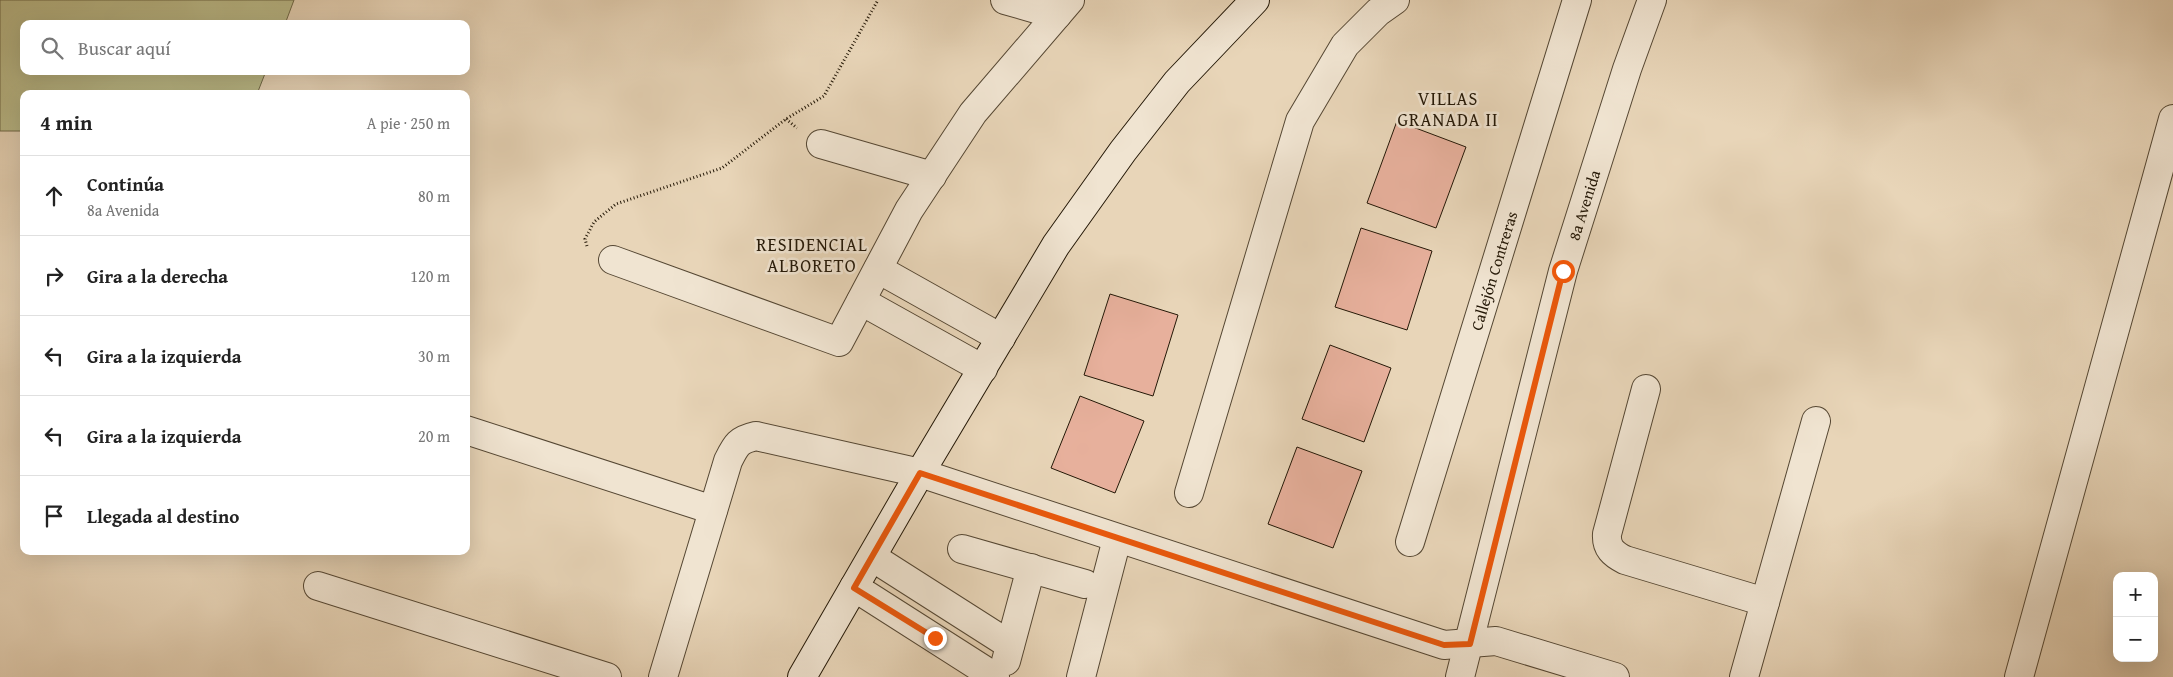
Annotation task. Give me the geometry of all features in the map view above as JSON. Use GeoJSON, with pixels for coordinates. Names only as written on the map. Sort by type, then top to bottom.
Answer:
{"type":"FeatureCollection","features":[{"type":"Feature","properties":{"kind":"street"},"geometry":{"type":"LineString","coordinates":[[1005,0],[1064,7]]}},
{"type":"Feature","properties":{"kind":"street"},"geometry":{"type":"LineString","coordinates":[[802,677],[920,473],[1056,245],[1123,151],[1178,82],[1255,0]]}},
{"type":"Feature","properties":{"kind":"street"},"geometry":{"type":"LineString","coordinates":[[1190,494],[1300,121],[1345,45],[1378,12],[1395,0]]}},
{"type":"Feature","properties":{"kind":"street","name":"Callejón Contreras"},"geometry":{"type":"LineString","coordinates":[[1410,542],[1577,0]]}},
{"type":"Feature","properties":{"kind":"street","name":"8a Avenida"},"geometry":{"type":"LineString","coordinates":[[1460,677],[1470,644],[1563,271],[1627,69],[1652,0]]}},
{"type":"Feature","properties":{"kind":"street"},"geometry":{"type":"LineString","coordinates":[[613,260],[839,342],[908,210],[974,113],[1064,7]]}},
{"type":"Feature","properties":{"kind":"street"},"geometry":{"type":"LineString","coordinates":[[2019,677],[2173,119]]}},
{"type":"Feature","properties":{"kind":"street"},"geometry":{"type":"LineString","coordinates":[[821,144],[932,176]]}},
{"type":"Feature","properties":{"kind":"street"},"geometry":{"type":"LineString","coordinates":[[878,269],[1001,338]]}},
{"type":"Feature","properties":{"kind":"street"},"geometry":{"type":"LineString","coordinates":[[861,302],[983,369]]}},
{"type":"Feature","properties":{"kind":"street"},"geometry":{"type":"LineString","coordinates":[[1646,388],[1606,543],[1613,554],[1625,560],[1765,602]]}},
{"type":"Feature","properties":{"kind":"street"},"geometry":{"type":"LineString","coordinates":[[1744,677],[1816,421]]}},
{"type":"Feature","properties":{"kind":"street"},"geometry":{"type":"LineString","coordinates":[[470,431],[713,510]]}},
{"type":"Feature","properties":{"kind":"street"},"geometry":{"type":"LineString","coordinates":[[663,677],[728,461],[735,448],[743,439],[756,436],[920,473],[1444,645],[1496,641],[1615,677]]}},
{"type":"Feature","properties":{"kind":"street"},"geometry":{"type":"LineString","coordinates":[[1081,677],[1117,539]]}},
{"type":"Feature","properties":{"kind":"street"},"geometry":{"type":"LineString","coordinates":[[962,549],[1085,584]]}},
{"type":"Feature","properties":{"kind":"street"},"geometry":{"type":"LineString","coordinates":[[872,556],[1010,645]]}},
{"type":"Feature","properties":{"kind":"street"},"geometry":{"type":"LineString","coordinates":[[1002,677],[1032,568]]}},
{"type":"Feature","properties":{"kind":"street"},"geometry":{"type":"LineString","coordinates":[[318,586],[608,677]]}},
{"type":"Feature","properties":{"kind":"street"},"geometry":{"type":"LineString","coordinates":[[854,588],[995,677]]}},
{"type":"Feature","properties":{"kind":"path"},"geometry":{"type":"LineString","coordinates":[[613,260],[588,252],[585,239],[594,222],[616,204],[722,168],[786,119],[824,96],[878,0]]}},
{"type":"Feature","properties":{"kind":"green space"},"geometry":{"type":"Polygon","coordinates":[[[0,0],[294,0],[286,20],[20,20],[20,75],[264,75],[259,90],[20,90],[20,131],[0,131],[0,0]]]}},
{"type":"Feature","properties":{"kind":"building"},"geometry":{"type":"Polygon","coordinates":[[[1397,121],[1466,147],[1436,228],[1367,203],[1397,121]]]}},
{"type":"Feature","properties":{"kind":"building"},"geometry":{"type":"Polygon","coordinates":[[[1361,228],[1432,251],[1407,330],[1335,307],[1361,228]]]}},
{"type":"Feature","properties":{"kind":"building"},"geometry":{"type":"Polygon","coordinates":[[[1110,294],[1178,315],[1153,396],[1084,375],[1110,294]]]}},
{"type":"Feature","properties":{"kind":"building"},"geometry":{"type":"Polygon","coordinates":[[[1330,345],[1391,368],[1364,442],[1302,419],[1330,345]]]}},
{"type":"Feature","properties":{"kind":"building"},"geometry":{"type":"Polygon","coordinates":[[[1080,396],[1144,421],[1115,493],[1051,468],[1080,396]]]}},
{"type":"Feature","properties":{"kind":"building"},"geometry":{"type":"Polygon","coordinates":[[[1297,447],[1362,471],[1333,548],[1268,524],[1297,447]]]}},
{"type":"Feature","properties":{"kind":"district","name":"VILLAS GRANADA II"},"geometry":{"type":"Point","coordinates":[1448,108]}},
{"type":"Feature","properties":{"kind":"district","name":"RESIDENCIAL ALBORETO"},"geometry":{"type":"Point","coordinates":[812,254]}},
{"type":"Feature","properties":{"kind":"route"},"geometry":{"type":"LineString","coordinates":[[935,638],[854,588],[920,473],[1444,645],[1470,644],[1563,271]]}}]}
